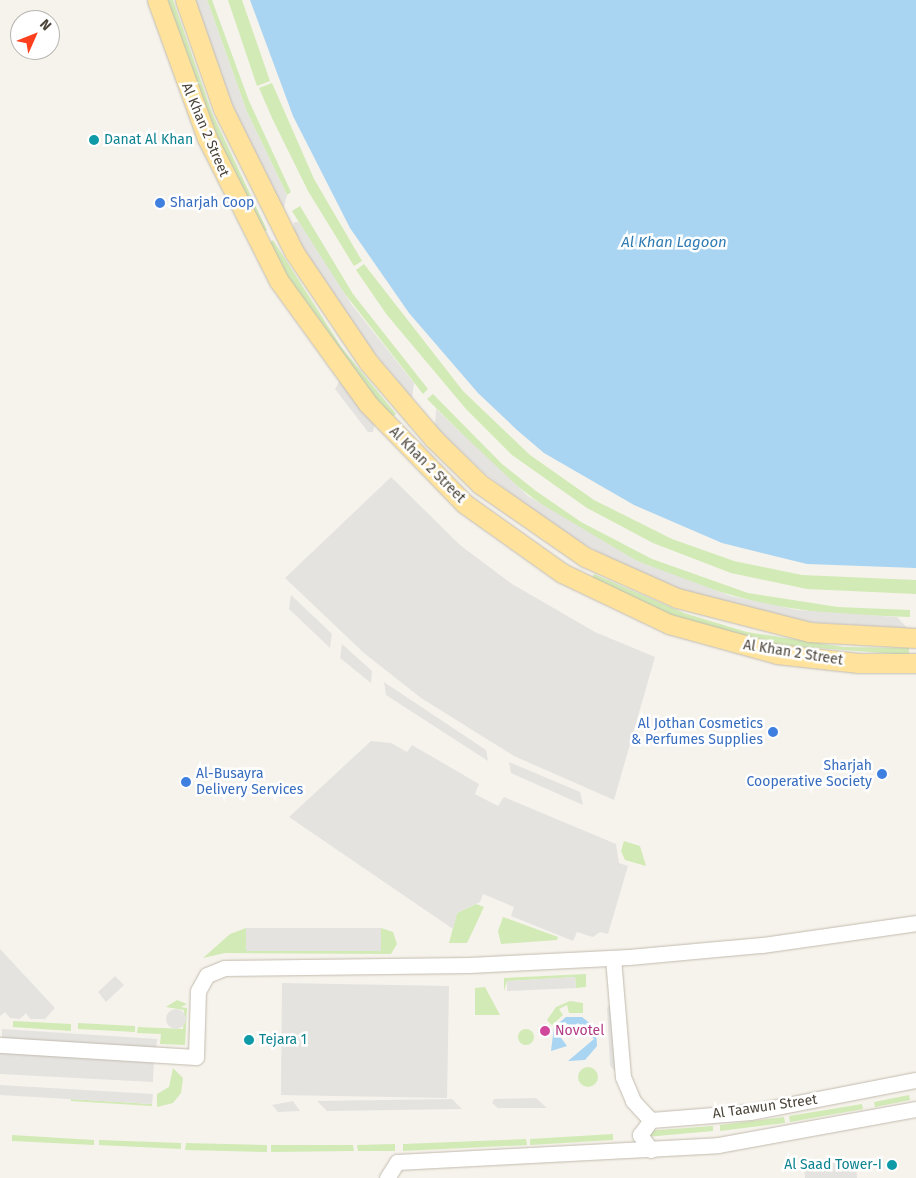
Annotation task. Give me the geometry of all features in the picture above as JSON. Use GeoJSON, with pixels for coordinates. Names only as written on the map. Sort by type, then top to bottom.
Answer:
{"type":"FeatureCollection","features":[{"type":"Feature","properties":{"kind":"main road","name":"Al Khan 2 Street"},"geometry":{"type":"LineString","coordinates":[[157,0],[192,104],[270,266],[344,374],[421,463],[465,504],[528,552],[642,614],[711,638],[777,654],[859,663],[916,663]]}},
{"type":"Feature","properties":{"kind":"main road","name":"Al Khan 2 Street"},"geometry":{"type":"LineString","coordinates":[[185,0],[240,148],[316,288],[413,415],[505,504],[600,565],[701,607],[809,632],[916,638]]}},
{"type":"Feature","properties":{"kind":"main road"},"geometry":{"type":"LineString","coordinates":[[421,463],[438,462],[468,488],[505,504]]}},
{"type":"Feature","properties":{"kind":"street"},"geometry":{"type":"LineString","coordinates":[[0,1046],[196,1057],[198,991],[207,975],[224,968],[469,965],[618,957],[772,944],[916,923]]}},
{"type":"Feature","properties":{"kind":"street"},"geometry":{"type":"LineString","coordinates":[[618,957],[618,994],[623,1077],[634,1101],[652,1120],[640,1135],[651,1150]]}},
{"type":"Feature","properties":{"kind":"street","name":"Al Taawun Street"},"geometry":{"type":"LineString","coordinates":[[652,1120],[751,1112],[916,1080]]}},
{"type":"Feature","properties":{"kind":"street","name":"Al Taawun Street"},"geometry":{"type":"LineString","coordinates":[[387,1178],[397,1162],[651,1150],[758,1140],[916,1109]]}},
{"type":"Feature","properties":{"kind":"green space"},"geometry":{"type":"Polygon","coordinates":[[[165,0],[173,0],[212,113],[267,230],[261,233],[220,152],[165,0]]]}},
{"type":"Feature","properties":{"kind":"green space"},"geometry":{"type":"Polygon","coordinates":[[[207,0],[212,0],[249,101],[291,192],[287,195],[247,112],[207,0]]]}},
{"type":"Feature","properties":{"kind":"green space"},"geometry":{"type":"Polygon","coordinates":[[[228,0],[242,0],[270,81],[257,86],[228,0]]]}},
{"type":"Feature","properties":{"kind":"green space"},"geometry":{"type":"Polygon","coordinates":[[[272,83],[314,179],[362,261],[354,266],[308,191],[272,118],[259,88],[272,83]]]}},
{"type":"Feature","properties":{"kind":"green space"},"geometry":{"type":"Polygon","coordinates":[[[300,206],[353,294],[428,389],[423,394],[338,285],[292,211],[300,206]]]}},
{"type":"Feature","properties":{"kind":"green space"},"geometry":{"type":"Polygon","coordinates":[[[273,240],[342,348],[396,414],[390,419],[312,317],[267,244],[273,240]]]}},
{"type":"Feature","properties":{"kind":"green space"},"geometry":{"type":"Polygon","coordinates":[[[364,264],[463,391],[530,455],[594,500],[672,539],[734,561],[802,575],[916,580],[916,594],[807,589],[731,573],[653,543],[587,508],[512,455],[466,409],[387,315],[356,270],[364,264]]]}},
{"type":"Feature","properties":{"kind":"green space"},"geometry":{"type":"Polygon","coordinates":[[[433,394],[502,464],[536,491],[581,522],[652,559],[748,593],[838,607],[910,610],[910,617],[830,614],[764,604],[699,586],[637,561],[554,514],[504,476],[427,399],[433,394]]]}},
{"type":"Feature","properties":{"kind":"green space"},"geometry":{"type":"Polygon","coordinates":[[[594,574],[684,613],[747,632],[844,647],[909,648],[909,655],[778,645],[682,620],[591,580],[594,574]]]}},
{"type":"Feature","properties":{"kind":"green space"},"geometry":{"type":"Polygon","coordinates":[[[624,841],[640,846],[646,866],[625,860],[621,851],[624,841]]]}},
{"type":"Feature","properties":{"kind":"green space"},"geometry":{"type":"Polygon","coordinates":[[[476,904],[484,907],[467,943],[449,943],[457,913],[476,904]]]}},
{"type":"Feature","properties":{"kind":"green space"},"geometry":{"type":"Polygon","coordinates":[[[503,917],[558,937],[557,940],[501,944],[498,931],[503,917]]]}},
{"type":"Feature","properties":{"kind":"green space"},"geometry":{"type":"Polygon","coordinates":[[[246,928],[246,951],[381,951],[381,928],[393,932],[397,944],[391,954],[225,953],[203,958],[230,934],[246,928]]]}},
{"type":"Feature","properties":{"kind":"green space"},"geometry":{"type":"Polygon","coordinates":[[[586,974],[586,987],[576,988],[575,977],[507,981],[504,991],[504,978],[586,974]]]}},
{"type":"Feature","properties":{"kind":"green space"},"geometry":{"type":"Polygon","coordinates":[[[485,987],[500,1015],[475,1015],[475,988],[485,987]]]}},
{"type":"Feature","properties":{"kind":"green space"},"geometry":{"type":"Polygon","coordinates":[[[177,1000],[187,1004],[181,1007],[187,1008],[185,1045],[160,1044],[161,1034],[137,1033],[138,1027],[183,1029],[184,1010],[166,1007],[177,1000]]]}},
{"type":"Feature","properties":{"kind":"green space"},"geometry":{"type":"Polygon","coordinates":[[[570,1001],[583,1003],[583,1013],[569,1013],[567,1005],[559,1009],[563,1015],[552,1025],[547,1020],[556,1007],[570,1001]]]}},
{"type":"Feature","properties":{"kind":"green space"},"geometry":{"type":"Polygon","coordinates":[[[13,1021],[71,1024],[71,1031],[13,1027],[13,1021]]]}},
{"type":"Feature","properties":{"kind":"green space"},"geometry":{"type":"Polygon","coordinates":[[[78,1023],[135,1026],[135,1032],[78,1029],[78,1023]]]}},
{"type":"Feature","properties":{"kind":"green space"},"geometry":{"type":"Polygon","coordinates":[[[523,1029],[529,1029],[534,1034],[532,1043],[523,1045],[518,1040],[518,1034],[523,1029]]]}},
{"type":"Feature","properties":{"kind":"green space"},"geometry":{"type":"Polygon","coordinates":[[[584,1067],[592,1067],[598,1073],[598,1081],[592,1087],[584,1087],[578,1081],[578,1073],[584,1067]]]}},
{"type":"Feature","properties":{"kind":"green space"},"geometry":{"type":"Polygon","coordinates":[[[173,1068],[183,1078],[181,1093],[173,1103],[157,1107],[157,1094],[169,1087],[173,1068]]]}},
{"type":"Feature","properties":{"kind":"green space"},"geometry":{"type":"Polygon","coordinates":[[[909,1095],[910,1100],[875,1107],[874,1102],[909,1095]]]}},
{"type":"Feature","properties":{"kind":"green space"},"geometry":{"type":"Polygon","coordinates":[[[71,1099],[152,1104],[152,1106],[71,1101],[71,1099]]]}},
{"type":"Feature","properties":{"kind":"green space"},"geometry":{"type":"Polygon","coordinates":[[[862,1104],[863,1109],[790,1122],[789,1116],[862,1104]]]}},
{"type":"Feature","properties":{"kind":"green space"},"geometry":{"type":"Polygon","coordinates":[[[784,1117],[785,1123],[720,1131],[720,1125],[784,1117]]]}},
{"type":"Feature","properties":{"kind":"green space"},"geometry":{"type":"Polygon","coordinates":[[[713,1126],[713,1131],[646,1137],[645,1131],[713,1126]]]}},
{"type":"Feature","properties":{"kind":"green space"},"geometry":{"type":"Polygon","coordinates":[[[613,1134],[613,1140],[530,1145],[530,1139],[613,1134]]]}},
{"type":"Feature","properties":{"kind":"green space"},"geometry":{"type":"Polygon","coordinates":[[[12,1135],[94,1140],[94,1145],[12,1141],[12,1135]]]}},
{"type":"Feature","properties":{"kind":"green space"},"geometry":{"type":"Polygon","coordinates":[[[526,1139],[527,1145],[403,1151],[403,1144],[526,1139]]]}},
{"type":"Feature","properties":{"kind":"green space"},"geometry":{"type":"Polygon","coordinates":[[[99,1140],[181,1143],[181,1149],[99,1145],[99,1140]]]}},
{"type":"Feature","properties":{"kind":"green space"},"geometry":{"type":"Polygon","coordinates":[[[186,1143],[267,1145],[267,1152],[185,1150],[186,1143]]]}},
{"type":"Feature","properties":{"kind":"green space"},"geometry":{"type":"Polygon","coordinates":[[[395,1144],[395,1151],[358,1151],[357,1145],[395,1144]]]}},
{"type":"Feature","properties":{"kind":"green space"},"geometry":{"type":"Polygon","coordinates":[[[271,1145],[353,1145],[354,1151],[271,1152],[271,1145]]]}},
{"type":"Feature","properties":{"kind":"shaded area"},"geometry":{"type":"Polygon","coordinates":[[[195,0],[207,0],[247,112],[287,195],[283,212],[236,115],[195,0]]]}},
{"type":"Feature","properties":{"kind":"shaded area"},"geometry":{"type":"Polygon","coordinates":[[[294,222],[299,222],[352,305],[414,383],[412,398],[368,345],[310,260],[293,230],[294,222]]]}},
{"type":"Feature","properties":{"kind":"shaded area"},"geometry":{"type":"Polygon","coordinates":[[[340,380],[375,421],[373,432],[368,432],[335,389],[340,380]]]}},
{"type":"Feature","properties":{"kind":"shaded area"},"geometry":{"type":"Polygon","coordinates":[[[436,409],[528,496],[637,561],[731,596],[797,610],[897,617],[907,628],[809,622],[680,590],[620,564],[562,532],[483,472],[435,426],[436,409]]]}},
{"type":"Feature","properties":{"kind":"shaded area"},"geometry":{"type":"Polygon","coordinates":[[[391,477],[460,545],[512,584],[595,632],[655,657],[614,800],[514,756],[421,698],[364,653],[285,578],[391,477]]]}},
{"type":"Feature","properties":{"kind":"shaded area"},"geometry":{"type":"Polygon","coordinates":[[[291,595],[332,634],[330,648],[289,609],[291,595]]]}},
{"type":"Feature","properties":{"kind":"shaded area"},"geometry":{"type":"Polygon","coordinates":[[[342,644],[372,671],[371,683],[340,658],[342,644]]]}},
{"type":"Feature","properties":{"kind":"shaded area"},"geometry":{"type":"Polygon","coordinates":[[[384,682],[486,750],[488,761],[386,695],[384,682]]]}},
{"type":"Feature","properties":{"kind":"shaded area"},"geometry":{"type":"Polygon","coordinates":[[[371,741],[391,743],[407,752],[412,745],[479,784],[475,794],[498,806],[504,797],[616,844],[619,863],[628,866],[608,934],[600,932],[593,937],[577,932],[573,941],[511,916],[514,907],[483,894],[480,902],[457,913],[453,929],[289,817],[371,741]]]}},
{"type":"Feature","properties":{"kind":"shaded area"},"geometry":{"type":"Polygon","coordinates":[[[509,762],[580,792],[583,805],[511,773],[509,762]]]}},
{"type":"Feature","properties":{"kind":"shaded area"},"geometry":{"type":"Polygon","coordinates":[[[246,928],[381,928],[381,951],[246,951],[246,928]]]}},
{"type":"Feature","properties":{"kind":"shaded area"},"geometry":{"type":"Polygon","coordinates":[[[0,949],[55,1008],[45,1019],[30,1019],[26,1013],[20,1019],[10,1018],[5,1012],[0,1016],[0,949]]]}},
{"type":"Feature","properties":{"kind":"shaded area"},"geometry":{"type":"Polygon","coordinates":[[[115,976],[124,985],[106,1002],[98,992],[115,976]]]}},
{"type":"Feature","properties":{"kind":"shaded area"},"geometry":{"type":"Polygon","coordinates":[[[575,977],[576,988],[507,991],[507,981],[575,977]]]}},
{"type":"Feature","properties":{"kind":"shaded area"},"geometry":{"type":"Polygon","coordinates":[[[282,983],[449,986],[447,1098],[281,1095],[282,983]]]}},
{"type":"Feature","properties":{"kind":"shaded area"},"geometry":{"type":"Polygon","coordinates":[[[612,1002],[616,1072],[610,1066],[607,1008],[612,1002]]]}},
{"type":"Feature","properties":{"kind":"shaded area"},"geometry":{"type":"Polygon","coordinates":[[[176,1009],[183,1012],[186,1019],[183,1026],[176,1029],[169,1026],[166,1019],[169,1012],[176,1009]]]}},
{"type":"Feature","properties":{"kind":"shaded area"},"geometry":{"type":"Polygon","coordinates":[[[2,1029],[157,1039],[156,1049],[2,1039],[2,1029]]]}},
{"type":"Feature","properties":{"kind":"shaded area"},"geometry":{"type":"Polygon","coordinates":[[[0,1052],[154,1060],[153,1082],[0,1074],[0,1052]]]}},
{"type":"Feature","properties":{"kind":"shaded area"},"geometry":{"type":"Polygon","coordinates":[[[0,1085],[153,1094],[152,1104],[0,1095],[0,1085]]]}},
{"type":"Feature","properties":{"kind":"shaded area"},"geometry":{"type":"Polygon","coordinates":[[[536,1098],[547,1108],[498,1108],[492,1103],[494,1099],[536,1098]]]}},
{"type":"Feature","properties":{"kind":"shaded area"},"geometry":{"type":"Polygon","coordinates":[[[452,1099],[462,1109],[327,1111],[317,1101],[452,1099]]]}},
{"type":"Feature","properties":{"kind":"shaded area"},"geometry":{"type":"Polygon","coordinates":[[[293,1101],[300,1111],[278,1112],[272,1105],[293,1101]]]}},
{"type":"Feature","properties":{"kind":"shaded area"},"geometry":{"type":"Polygon","coordinates":[[[856,1161],[857,1178],[805,1178],[804,1164],[856,1161]]]}},
{"type":"Feature","properties":{"kind":"water","name":"Al Khan Lagoon"},"geometry":{"type":"Polygon","coordinates":[[[250,0],[916,0],[916,568],[807,564],[722,543],[634,505],[544,453],[517,430],[478,393],[409,313],[350,228],[293,116],[250,0]]]}},
{"type":"Feature","properties":{"kind":"water"},"geometry":{"type":"Polygon","coordinates":[[[566,1017],[582,1017],[596,1028],[597,1046],[585,1060],[568,1061],[594,1039],[578,1023],[572,1028],[565,1022],[556,1031],[567,1046],[551,1051],[554,1027],[566,1017]]]}},
{"type":"Feature","properties":{"kind":"place","name":"Danat Al Khan"},"geometry":{"type":"Point","coordinates":[94,140]}},
{"type":"Feature","properties":{"kind":"place","name":"Sharjah Coop"},"geometry":{"type":"Point","coordinates":[160,203]}},
{"type":"Feature","properties":{"kind":"place","name":"Al Jothan Cosmetics & Perfumes Supplies"},"geometry":{"type":"Point","coordinates":[773,732]}},
{"type":"Feature","properties":{"kind":"place","name":"Sharjah Cooperative Society"},"geometry":{"type":"Point","coordinates":[882,774]}},
{"type":"Feature","properties":{"kind":"place","name":"Al-Busayra Delivery Services"},"geometry":{"type":"Point","coordinates":[186,782]}},
{"type":"Feature","properties":{"kind":"place","name":"Novotel"},"geometry":{"type":"Point","coordinates":[545,1031]}},
{"type":"Feature","properties":{"kind":"place","name":"Tejara 1"},"geometry":{"type":"Point","coordinates":[249,1040]}},
{"type":"Feature","properties":{"kind":"place","name":"Al Saad Tower-I"},"geometry":{"type":"Point","coordinates":[892,1165]}}]}
